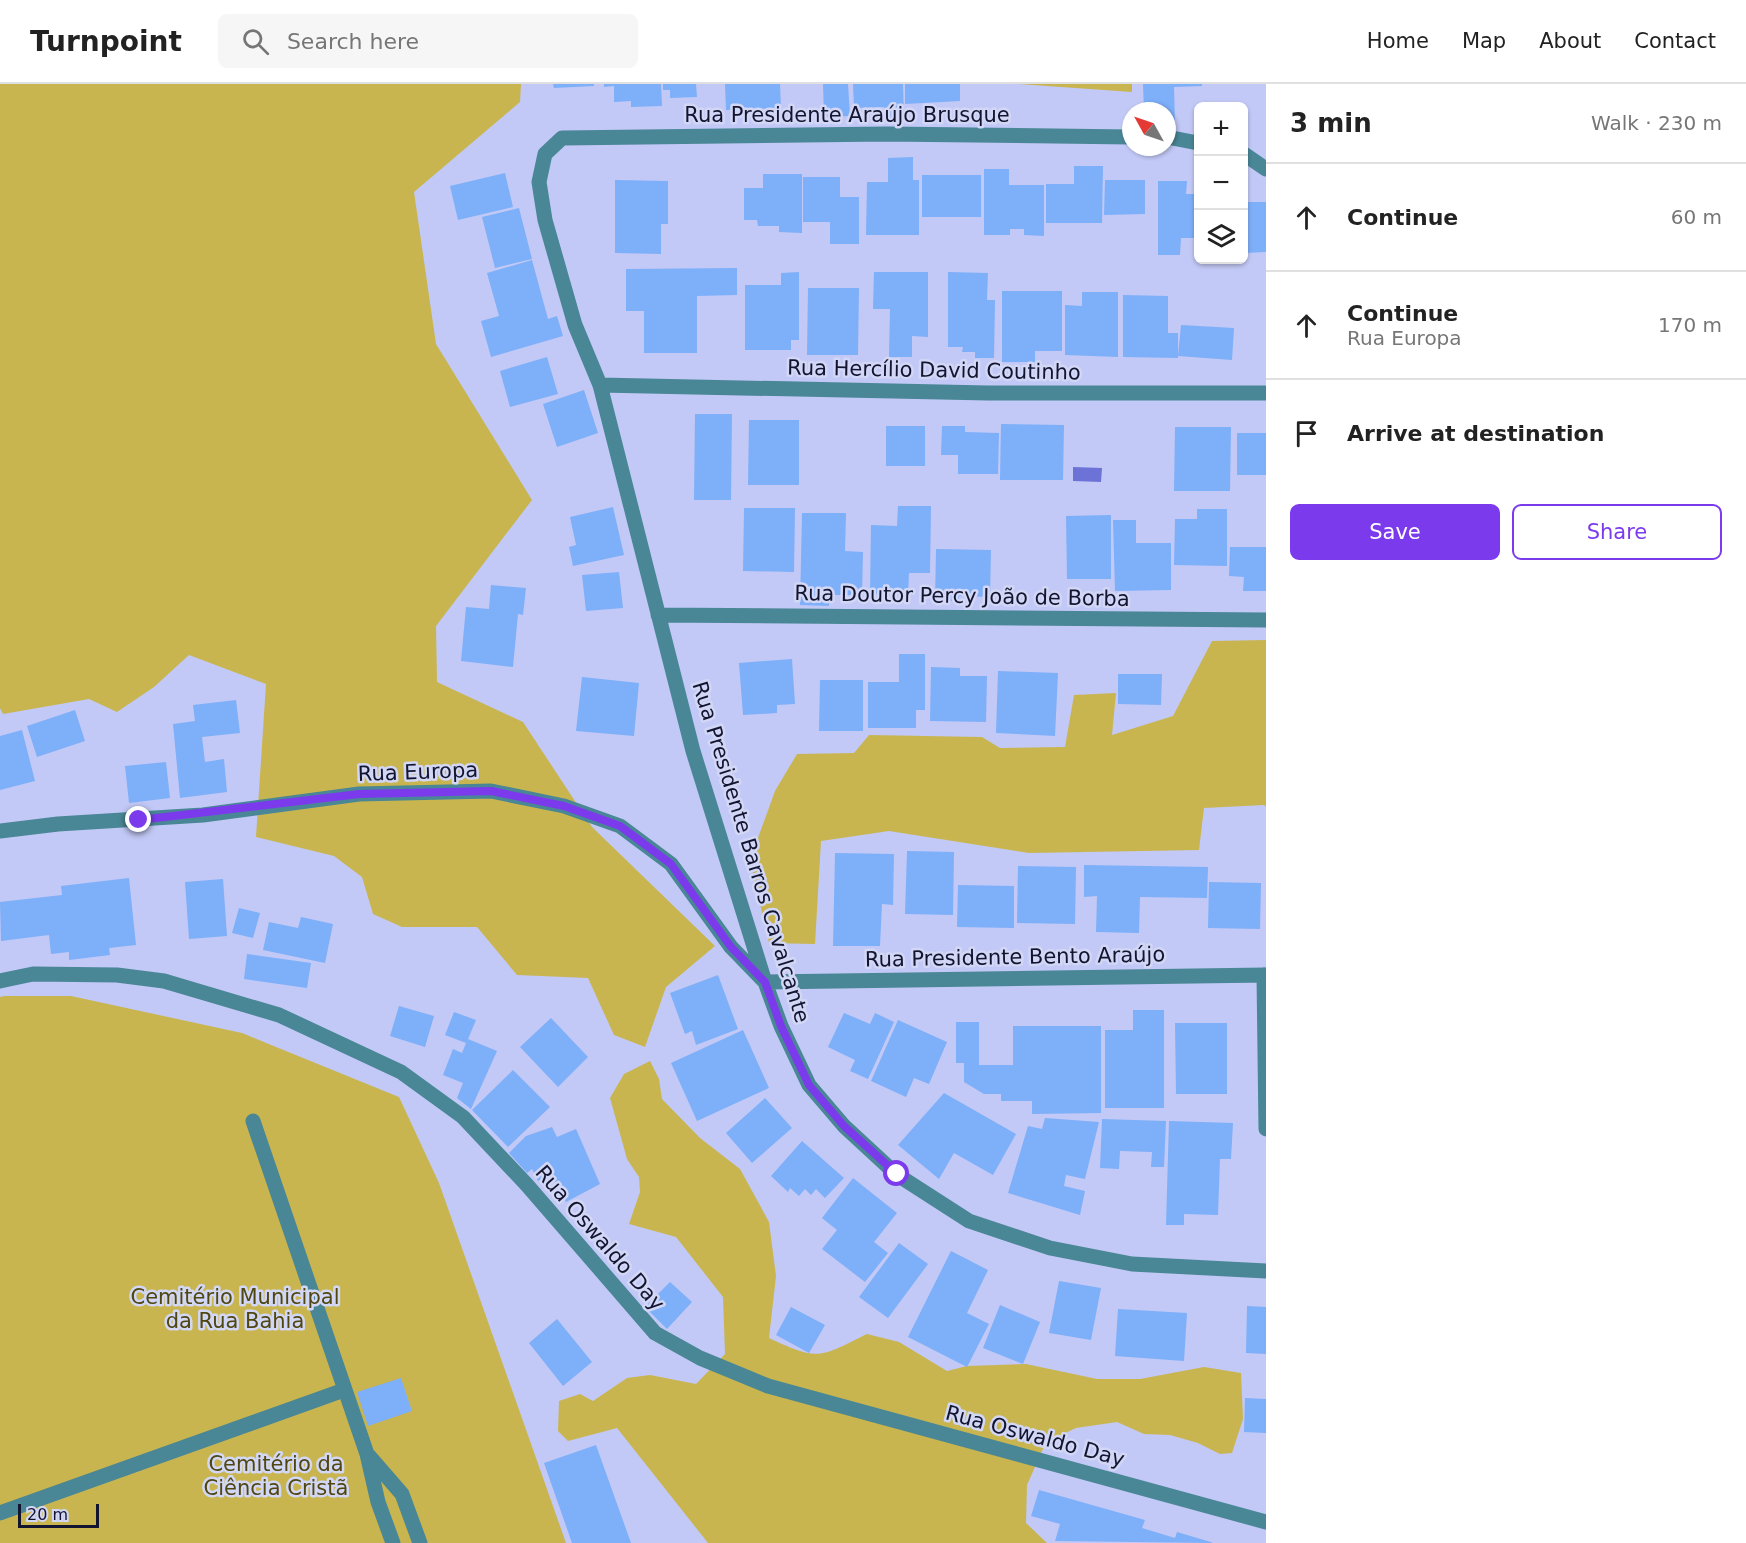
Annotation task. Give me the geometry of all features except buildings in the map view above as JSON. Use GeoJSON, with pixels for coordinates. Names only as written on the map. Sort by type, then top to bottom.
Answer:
{"type":"FeatureCollection","features":[{"type":"Feature","properties":{"kind":"street","name":"Rua Presidente Araújo Brusque"},"geometry":{"type":"LineString","coordinates":[[562,138],[886,134],[1122,137]]}},
{"type":"Feature","properties":{"kind":"street","name":"Rua Presidente Barros Cavalcante"},"geometry":{"type":"LineString","coordinates":[[562,138],[545,154],[540,182],[545,220],[575,325],[600,385],[693,751],[765,982],[781,1026],[809,1085],[837,1118],[897,1174],[969,1221],[1050,1248],[1132,1264],[1266,1271]]}},
{"type":"Feature","properties":{"kind":"street"},"geometry":{"type":"LineString","coordinates":[[1176,139],[1194,142]]}},
{"type":"Feature","properties":{"kind":"street"},"geometry":{"type":"LineString","coordinates":[[1248,154],[1266,153]]}},
{"type":"Feature","properties":{"kind":"street"},"geometry":{"type":"LineString","coordinates":[[1248,156],[1266,169]]}},
{"type":"Feature","properties":{"kind":"street","name":"Rua Hercílio David Coutinho"},"geometry":{"type":"LineString","coordinates":[[600,385],[988,393],[1266,393]]}},
{"type":"Feature","properties":{"kind":"street","name":"Rua Doutor Percy João de Borba"},"geometry":{"type":"LineString","coordinates":[[658,615],[1266,620]]}},
{"type":"Feature","properties":{"kind":"street","name":"Rua Europa"},"geometry":{"type":"LineString","coordinates":[[0,831],[58,824],[192,816],[359,794],[491,791],[564,806],[620,826],[671,864],[731,947],[765,982]]}},
{"type":"Feature","properties":{"kind":"street","name":"Rua Oswaldo Day"},"geometry":{"type":"LineString","coordinates":[[0,981],[33,974],[117,975],[164,981],[279,1015],[401,1072],[463,1117],[527,1185],[655,1333],[700,1358],[768,1386],[1266,1522]]}},
{"type":"Feature","properties":{"kind":"street"},"geometry":{"type":"LineString","coordinates":[[1265,975],[1266,1129]]}},
{"type":"Feature","properties":{"kind":"street","name":"Rua Presidente Bento Araújo"},"geometry":{"type":"LineString","coordinates":[[765,982],[1265,975]]}},
{"type":"Feature","properties":{"kind":"street"},"geometry":{"type":"LineString","coordinates":[[252,1121],[268,1161],[367,1454],[378,1502],[393,1543]]}},
{"type":"Feature","properties":{"kind":"street"},"geometry":{"type":"LineString","coordinates":[[0,1513],[344,1390]]}},
{"type":"Feature","properties":{"kind":"street"},"geometry":{"type":"LineString","coordinates":[[367,1454],[402,1494],[420,1543]]}},
{"type":"Feature","properties":{"kind":"street"},"geometry":{"type":"LineString","coordinates":[[378,1502],[402,1494]]}},
{"type":"Feature","properties":{"kind":"green space"},"geometry":{"type":"Polygon","coordinates":[[[0,84],[521,84],[520,102],[414,192],[436,344],[532,500],[436,626],[437,682],[523,722],[592,827],[715,946],[666,987],[645,1047],[614,1035],[588,978],[517,975],[477,927],[402,927],[373,914],[362,877],[334,856],[256,837],[266,684],[189,655],[154,687],[117,712],[89,699],[3,714],[0,708],[0,84]]]}},
{"type":"Feature","properties":{"kind":"green space"},"geometry":{"type":"Polygon","coordinates":[[[1019,84],[1132,84],[1132,92],[1019,84]]]}},
{"type":"Feature","properties":{"kind":"green space"},"geometry":{"type":"Polygon","coordinates":[[[1266,640],[1266,807],[1264,805],[1204,808],[1199,850],[1029,853],[889,831],[821,841],[815,944],[769,943],[750,860],[775,791],[797,754],[854,753],[869,735],[982,737],[1000,748],[1065,747],[1074,695],[1116,693],[1112,735],[1173,716],[1212,641],[1266,640]]]}},
{"type":"Feature","properties":{"kind":"green space","name":"Cemitério Municipal da Rua Bahia"},"geometry":{"type":"Polygon","coordinates":[[[71,996],[242,1033],[399,1097],[439,1183],[566,1543],[0,1543],[0,997],[71,996]]]}},
{"type":"Feature","properties":{"kind":"green space"},"geometry":{"type":"Polygon","coordinates":[[[650,1061],[659,1079],[662,1099],[700,1138],[740,1169],[769,1222],[776,1276],[769,1338],[798,1350],[818,1354],[838,1348],[867,1334],[899,1342],[947,1371],[967,1366],[1026,1364],[1097,1379],[1140,1379],[1204,1367],[1241,1373],[1243,1419],[1232,1453],[1220,1454],[1198,1443],[1170,1435],[1144,1434],[1117,1422],[1076,1428],[1046,1442],[1027,1485],[1026,1523],[1047,1543],[708,1543],[617,1428],[568,1441],[558,1431],[559,1401],[580,1394],[593,1401],[627,1378],[650,1375],[696,1384],[725,1354],[723,1297],[676,1237],[629,1224],[640,1192],[639,1177],[627,1159],[610,1098],[624,1074],[650,1061]]]}},
{"type":"Feature","properties":{"kind":"shaded area"},"geometry":{"type":"Polygon","coordinates":[[[1073,467],[1102,468],[1101,482],[1073,481],[1073,467]]]}},
{"type":"Feature","properties":{"kind":"route"},"geometry":{"type":"LineString","coordinates":[[139,820],[203,815],[359,794],[491,791],[564,806],[620,826],[671,864],[731,947],[765,982],[781,1026],[809,1085],[844,1126],[897,1174]]}},
{"type":"Feature","properties":{"kind":"park label","name":"Cemitério da Ciência Cristã"},"geometry":{"type":"Point","coordinates":[276,1476]}}]}
